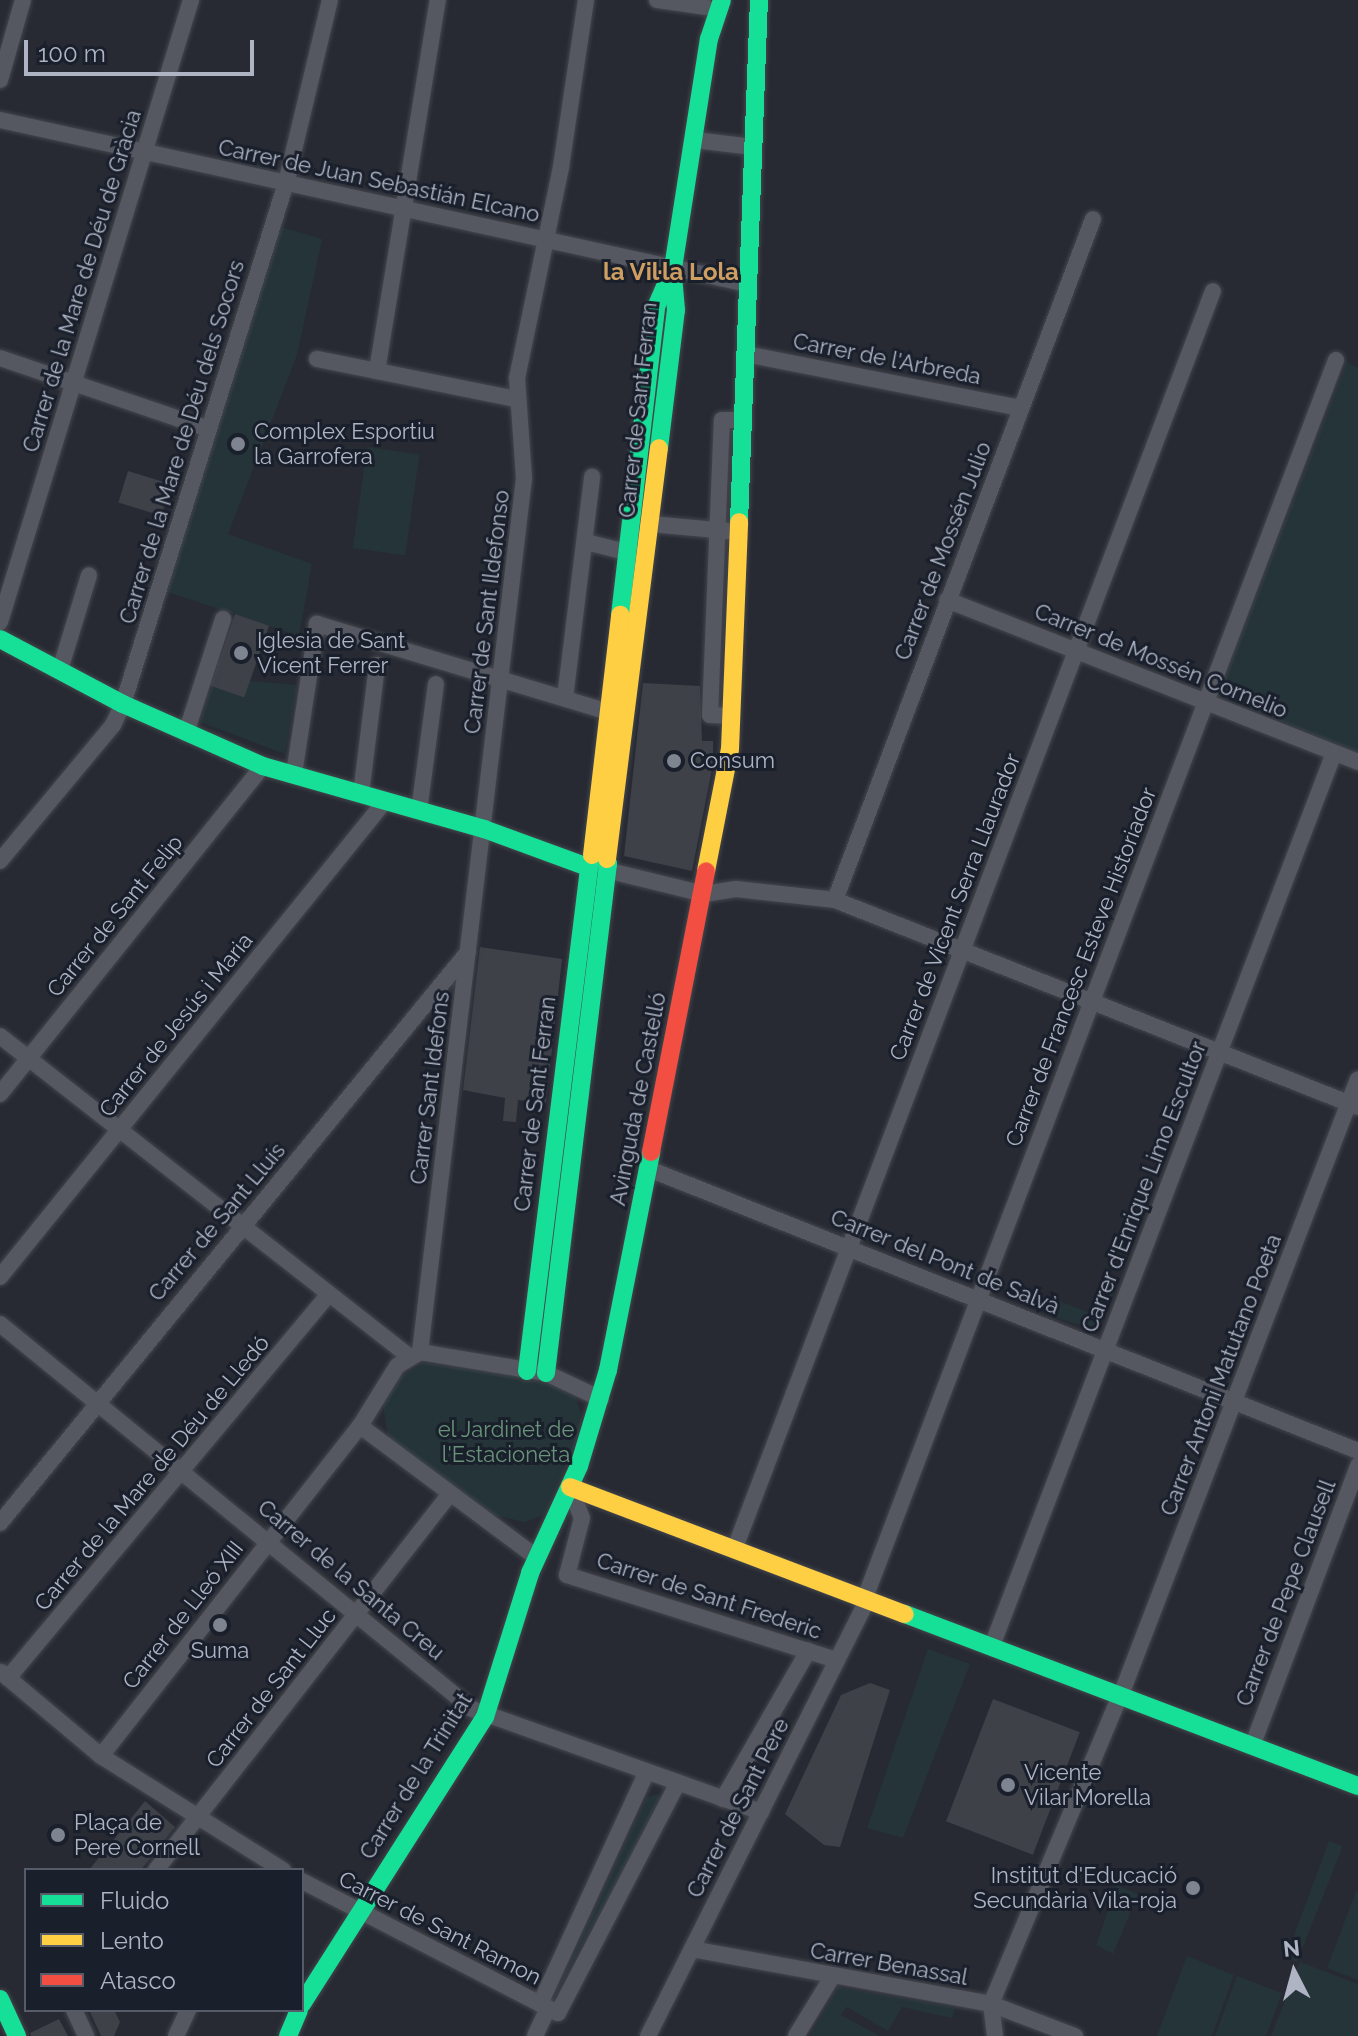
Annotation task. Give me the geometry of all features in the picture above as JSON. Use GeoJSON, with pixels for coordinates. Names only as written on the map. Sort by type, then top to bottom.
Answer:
{"type":"FeatureCollection","features":[{"type":"Feature","properties":{"kind":"street"},"geometry":{"type":"LineString","coordinates":[[0,80],[23,0]]}},
{"type":"Feature","properties":{"kind":"street","name":"Carrer de la Mare de Déu de Gràcia"},"geometry":{"type":"LineString","coordinates":[[0,622],[191,0]]}},
{"type":"Feature","properties":{"kind":"street","name":"Carrer de la Mare de Déu dels Socors"},"geometry":{"type":"LineString","coordinates":[[0,861],[113,725],[123,704],[286,183],[330,0]]}},
{"type":"Feature","properties":{"kind":"street"},"geometry":{"type":"LineString","coordinates":[[377,371],[408,210],[438,0]]}},
{"type":"Feature","properties":{"kind":"street","name":"Carrer de Sant Ildefonso"},"geometry":{"type":"LineString","coordinates":[[484,829],[524,478],[516,399],[586,0]]}},
{"type":"Feature","properties":{"kind":"street"},"geometry":{"type":"LineString","coordinates":[[657,0],[712,2]]}},
{"type":"Feature","properties":{"kind":"street","name":"Avinguda de Castelló"},"geometry":{"type":"LineString","coordinates":[[536,1557],[572,1482],[601,1399],[704,894],[731,716],[759,0]]}},
{"type":"Feature","properties":{"kind":"street","name":"Carrer de Sant Ferran"},"geometry":{"type":"LineString","coordinates":[[536,1372],[601,864],[617,714],[626,552],[656,307],[673,268],[695,140],[712,2]]}},
{"type":"Feature","properties":{"kind":"street","name":"Carrer de Juan Sebastián Elcano"},"geometry":{"type":"LineString","coordinates":[[0,120],[748,284]]}},
{"type":"Feature","properties":{"kind":"street"},"geometry":{"type":"LineString","coordinates":[[695,140],[753,147]]}},
{"type":"Feature","properties":{"kind":"street","name":"Carrer de Mossén Julio"},"geometry":{"type":"LineString","coordinates":[[835,900],[1093,219]]}},
{"type":"Feature","properties":{"kind":"street","name":"Carrer de Sant Ferran"},"geometry":{"type":"LineString","coordinates":[[617,714],[646,558],[676,310],[673,268]]}},
{"type":"Feature","properties":{"kind":"street","name":"Carrer de Vicent Serra Llaurador"},"geometry":{"type":"LineString","coordinates":[[736,1545],[1213,291]]}},
{"type":"Feature","properties":{"kind":"street","name":"Carrer de l'Arbreda"},"geometry":{"type":"LineString","coordinates":[[745,354],[1021,408]]}},
{"type":"Feature","properties":{"kind":"street"},"geometry":{"type":"LineString","coordinates":[[0,358],[208,429]]}},
{"type":"Feature","properties":{"kind":"street"},"geometry":{"type":"LineString","coordinates":[[317,359],[516,399]]}},
{"type":"Feature","properties":{"kind":"street","name":"Carrer de Francesc Esteve Historiador"},"geometry":{"type":"LineString","coordinates":[[867,1595],[1336,360]]}},
{"type":"Feature","properties":{"kind":"street"},"geometry":{"type":"LineString","coordinates":[[731,716],[710,715],[722,420],[742,420]]}},
{"type":"Feature","properties":{"kind":"street"},"geometry":{"type":"LineString","coordinates":[[565,698],[592,477]]}},
{"type":"Feature","properties":{"kind":"street"},"geometry":{"type":"LineString","coordinates":[[650,524],[738,531]]}},
{"type":"Feature","properties":{"kind":"street"},"geometry":{"type":"LineString","coordinates":[[586,542],[646,558]]}},
{"type":"Feature","properties":{"kind":"street"},"geometry":{"type":"LineString","coordinates":[[60,670],[89,575]]}},
{"type":"Feature","properties":{"kind":"street","name":"Carrer de Mossén Cornelio"},"geometry":{"type":"LineString","coordinates":[[947,600],[1358,762]]}},
{"type":"Feature","properties":{"kind":"street"},"geometry":{"type":"LineString","coordinates":[[186,733],[223,619]]}},
{"type":"Feature","properties":{"kind":"street"},"geometry":{"type":"LineString","coordinates":[[294,774],[317,624],[617,714]]}},
{"type":"Feature","properties":{"kind":"street"},"geometry":{"type":"LineString","coordinates":[[0,639],[123,704],[263,766],[704,894],[736,889],[835,900],[1353,1105]]}},
{"type":"Feature","properties":{"kind":"street"},"geometry":{"type":"LineString","coordinates":[[361,794],[377,665]]}},
{"type":"Feature","properties":{"kind":"street"},"geometry":{"type":"LineString","coordinates":[[419,811],[436,684]]}},
{"type":"Feature","properties":{"kind":"street","name":"Carrer d'Enrique Limo Escultor"},"geometry":{"type":"LineString","coordinates":[[993,1642],[1334,753]]}},
{"type":"Feature","properties":{"kind":"street","name":"Carrer de Sant Felip"},"geometry":{"type":"LineString","coordinates":[[0,1094],[263,766]]}},
{"type":"Feature","properties":{"kind":"street","name":"Carrer de Jesús i Maria"},"geometry":{"type":"LineString","coordinates":[[0,1277],[385,801]]}},
{"type":"Feature","properties":{"kind":"street","name":"Carrer Sant Idefons"},"geometry":{"type":"LineString","coordinates":[[415,1355],[484,829]]}},
{"type":"Feature","properties":{"kind":"street","name":"Carrer de Sant Lluís"},"geometry":{"type":"LineString","coordinates":[[0,1523],[469,951]]}},
{"type":"Feature","properties":{"kind":"street"},"geometry":{"type":"LineString","coordinates":[[0,1036],[328,1295],[415,1355],[536,1372],[601,1399]]}},
{"type":"Feature","properties":{"kind":"street","name":"Carrer Antoni Matutano Poeta"},"geometry":{"type":"LineString","coordinates":[[991,2004],[1122,1692],[1353,1105],[1358,1079]]}},
{"type":"Feature","properties":{"kind":"street","name":"Carrer del Pont de Salvà"},"geometry":{"type":"LineString","coordinates":[[649,1169],[1358,1451]]}},
{"type":"Feature","properties":{"kind":"street","name":"Carrer de la Mare de Déu de Lledó"},"geometry":{"type":"LineString","coordinates":[[4,1674],[183,1472],[328,1295]]}},
{"type":"Feature","properties":{"kind":"street","name":"Carrer de la Santa Creu"},"geometry":{"type":"LineString","coordinates":[[0,1324],[485,1717],[761,1812]]}},
{"type":"Feature","properties":{"kind":"street","name":"Carrer de Lleó XIII"},"geometry":{"type":"LineString","coordinates":[[101,1756],[415,1355]]}},
{"type":"Feature","properties":{"kind":"street"},"geometry":{"type":"LineString","coordinates":[[360,1426],[450,1494],[502,1526],[536,1557]]}},
{"type":"Feature","properties":{"kind":"street","name":"Carrer de Pepe Clausell"},"geometry":{"type":"LineString","coordinates":[[1254,1741],[1358,1466]]}},
{"type":"Feature","properties":{"kind":"street"},"geometry":{"type":"LineString","coordinates":[[572,1482],[1122,1692],[1358,1777]]}},
{"type":"Feature","properties":{"kind":"street","name":"Carrer de Sant Frederic"},"geometry":{"type":"LineString","coordinates":[[572,1482],[582,1518],[567,1575],[837,1660]]}},
{"type":"Feature","properties":{"kind":"street","name":"Carrer de Sant Lluc"},"geometry":{"type":"LineString","coordinates":[[158,1868],[450,1494]]}},
{"type":"Feature","properties":{"kind":"street"},"geometry":{"type":"LineString","coordinates":[[502,1526],[545,1539]]}},
{"type":"Feature","properties":{"kind":"street","name":"Carrer de la Trinitat"},"geometry":{"type":"LineString","coordinates":[[304,2001],[357,1913],[485,1717],[536,1557]]}},
{"type":"Feature","properties":{"kind":"street","name":"Carrer de Sant Pere"},"geometry":{"type":"LineString","coordinates":[[648,2036],[867,1595]]}},
{"type":"Feature","properties":{"kind":"street","name":"Carrer de Sant Pere"},"geometry":{"type":"LineString","coordinates":[[723,1799],[808,1651]]}},
{"type":"Feature","properties":{"kind":"street"},"geometry":{"type":"LineString","coordinates":[[4,1674],[101,1756],[199,1819],[258,1864]]}},
{"type":"Feature","properties":{"kind":"street"},"geometry":{"type":"LineString","coordinates":[[1254,1741],[1358,1786]]}},
{"type":"Feature","properties":{"kind":"street"},"geometry":{"type":"LineString","coordinates":[[549,2008],[647,1771]]}},
{"type":"Feature","properties":{"kind":"street"},"geometry":{"type":"LineString","coordinates":[[535,2036],[678,1782]]}},
{"type":"Feature","properties":{"kind":"street","name":"Carrer de Sant Ramon"},"geometry":{"type":"LineString","coordinates":[[304,1882],[357,1913],[549,2008]]}},
{"type":"Feature","properties":{"kind":"street","name":"Carrer Benassal"},"geometry":{"type":"LineString","coordinates":[[692,1949],[991,2004],[1075,2036]]}},
{"type":"Feature","properties":{"kind":"street"},"geometry":{"type":"LineString","coordinates":[[796,2036],[832,1977]]}},
{"type":"Feature","properties":{"kind":"street"},"geometry":{"type":"LineString","coordinates":[[0,1999],[17,2036]]}},
{"type":"Feature","properties":{"kind":"street"},"geometry":{"type":"LineString","coordinates":[[991,2004],[995,2036]]}},
{"type":"Feature","properties":{"kind":"street"},"geometry":{"type":"LineString","coordinates":[[75,2012],[86,2036]]}},
{"type":"Feature","properties":{"kind":"street"},"geometry":{"type":"LineString","coordinates":[[176,2036],[187,2012]]}},
{"type":"Feature","properties":{"kind":"street"},"geometry":{"type":"LineString","coordinates":[[288,2036],[298,2012]]}},
{"type":"Feature","properties":{"kind":"green space","name":"Complex Esportiu la Garrofera"},"geometry":{"type":"Polygon","coordinates":[[[281,227],[322,239],[297,355],[228,534],[312,564],[299,636],[165,591],[281,227]]]}},
{"type":"Feature","properties":{"kind":"green space"},"geometry":{"type":"Polygon","coordinates":[[[1347,362],[1358,368],[1358,753],[1218,695],[1347,362]]]}},
{"type":"Feature","properties":{"kind":"green space"},"geometry":{"type":"Polygon","coordinates":[[[367,447],[419,454],[405,555],[353,548],[367,447]]]}},
{"type":"Feature","properties":{"kind":"green space"},"geometry":{"type":"Polygon","coordinates":[[[250,681],[297,685],[285,754],[200,722],[211,686],[244,697],[250,681]]]}},
{"type":"Feature","properties":{"kind":"green space"},"geometry":{"type":"Polygon","coordinates":[[[1102,1287],[1115,1290],[1099,1331],[1045,1314],[1051,1298],[1093,1314],[1102,1287]]]}},
{"type":"Feature","properties":{"kind":"green space","name":"el Jardinet de l'Estacioneta"},"geometry":{"type":"Polygon","coordinates":[[[425,1363],[548,1380],[575,1393],[584,1425],[544,1515],[524,1522],[494,1515],[388,1438],[383,1405],[397,1378],[425,1363]]]}},
{"type":"Feature","properties":{"kind":"green space"},"geometry":{"type":"Polygon","coordinates":[[[928,1649],[970,1664],[903,1838],[867,1828],[928,1649]]]}},
{"type":"Feature","properties":{"kind":"green space"},"geometry":{"type":"Polygon","coordinates":[[[657,1794],[662,1801],[551,2002],[647,1797],[657,1794]]]}},
{"type":"Feature","properties":{"kind":"green space"},"geometry":{"type":"Polygon","coordinates":[[[1329,1841],[1343,1846],[1297,1962],[1286,1957],[1329,1841]]]}},
{"type":"Feature","properties":{"kind":"green space"},"geometry":{"type":"Polygon","coordinates":[[[1117,1885],[1138,1894],[1113,1954],[1096,1945],[1117,1885]]]}},
{"type":"Feature","properties":{"kind":"green space"},"geometry":{"type":"Polygon","coordinates":[[[1358,1892],[1358,1980],[1327,1968],[1358,1892]]]}},
{"type":"Feature","properties":{"kind":"green space"},"geometry":{"type":"Polygon","coordinates":[[[1187,1956],[1234,1975],[1212,2036],[1157,2036],[1187,1956]]]}},
{"type":"Feature","properties":{"kind":"green space"},"geometry":{"type":"Polygon","coordinates":[[[1300,1962],[1358,1984],[1358,2036],[1271,2036],[1300,1962]]]}},
{"type":"Feature","properties":{"kind":"green space"},"geometry":{"type":"Polygon","coordinates":[[[1237,1976],[1282,1993],[1266,2036],[1215,2036],[1237,1976]]]}},
{"type":"Feature","properties":{"kind":"green space"},"geometry":{"type":"Polygon","coordinates":[[[838,1987],[955,2008],[952,2018],[902,2007],[888,2031],[847,2007],[841,2015],[880,2036],[810,2036],[838,1987]]]}},
{"type":"Feature","properties":{"kind":"building"},"geometry":{"type":"Polygon","coordinates":[[[128,471],[171,484],[161,516],[118,503],[128,471]]]}},
{"type":"Feature","properties":{"kind":"building","name":"Iglesia de Sant Vicent Ferrer"},"geometry":{"type":"Polygon","coordinates":[[[235,614],[269,626],[244,698],[210,686],[235,614]]]}},
{"type":"Feature","properties":{"kind":"building","name":"Consum"},"geometry":{"type":"Polygon","coordinates":[[[643,683],[700,686],[702,741],[713,741],[713,764],[692,871],[624,856],[643,683]]]}},
{"type":"Feature","properties":{"kind":"building"},"geometry":{"type":"Polygon","coordinates":[[[480,947],[562,959],[546,1103],[518,1100],[516,1122],[503,1121],[505,1098],[463,1090],[480,947]]]}},
{"type":"Feature","properties":{"kind":"building"},"geometry":{"type":"Polygon","coordinates":[[[870,1683],[890,1690],[840,1847],[824,1845],[785,1814],[841,1695],[870,1683]]]}},
{"type":"Feature","properties":{"kind":"building","name":"Vicente Vilar Morella"},"geometry":{"type":"Polygon","coordinates":[[[993,1699],[1080,1732],[1033,1855],[946,1821],[993,1699]]]}},
{"type":"Feature","properties":{"kind":"building"},"geometry":{"type":"Polygon","coordinates":[[[145,1801],[175,1827],[143,1868],[91,1868],[145,1801]]]}},
{"type":"Feature","properties":{"kind":"building"},"geometry":{"type":"Polygon","coordinates":[[[90,2012],[115,2012],[120,2022],[114,2036],[101,2036],[90,2012]]]}},
{"type":"Feature","properties":{"kind":"building"},"geometry":{"type":"Polygon","coordinates":[[[59,2019],[68,2036],[31,2036],[30,2033],[59,2019]]]}},
{"type":"Feature","properties":{"kind":"traffic: fast"},"geometry":{"type":"LineString","coordinates":[[620,615],[656,307],[673,268],[709,39],[722,0]]}},
{"type":"Feature","properties":{"kind":"traffic: fast"},"geometry":{"type":"LineString","coordinates":[[739,522],[759,0]]}},
{"type":"Feature","properties":{"kind":"traffic: fast"},"geometry":{"type":"LineString","coordinates":[[659,448],[676,310],[673,273]]}},
{"type":"Feature","properties":{"kind":"traffic: fast"},"geometry":{"type":"LineString","coordinates":[[0,639],[123,704],[263,766],[484,829],[588,867]]}},
{"type":"Feature","properties":{"kind":"traffic: fast"},"geometry":{"type":"LineString","coordinates":[[546,1373],[608,864],[596,854]]}},
{"type":"Feature","properties":{"kind":"traffic: fast"},"geometry":{"type":"LineString","coordinates":[[527,1371],[589,869]]}},
{"type":"Feature","properties":{"kind":"traffic: fast"},"geometry":{"type":"LineString","coordinates":[[304,2001],[485,1717],[530,1573],[579,1466],[608,1370],[651,1152]]}},
{"type":"Feature","properties":{"kind":"traffic: fast"},"geometry":{"type":"LineString","coordinates":[[905,1614],[1358,1786]]}},
{"type":"Feature","properties":{"kind":"traffic: fast"},"geometry":{"type":"LineString","coordinates":[[0,1999],[17,2036]]}},
{"type":"Feature","properties":{"kind":"traffic: fast"},"geometry":{"type":"LineString","coordinates":[[288,2036],[298,2012]]}},
{"type":"Feature","properties":{"kind":"traffic: slow"},"geometry":{"type":"LineString","coordinates":[[607,859],[659,448]]}},
{"type":"Feature","properties":{"kind":"traffic: slow"},"geometry":{"type":"LineString","coordinates":[[706,871],[730,749],[739,522]]}},
{"type":"Feature","properties":{"kind":"traffic: slow"},"geometry":{"type":"LineString","coordinates":[[592,855],[620,615]]}},
{"type":"Feature","properties":{"kind":"traffic: slow"},"geometry":{"type":"LineString","coordinates":[[570,1487],[905,1614]]}},
{"type":"Feature","properties":{"kind":"traffic: jam"},"geometry":{"type":"LineString","coordinates":[[651,1152],[706,871]]}},
{"type":"Feature","properties":{"kind":"place","name":"Complex Esportiu la Garrofera"},"geometry":{"type":"Point","coordinates":[238,444]}},
{"type":"Feature","properties":{"kind":"place","name":"Iglesia de Sant Vicent Ferrer"},"geometry":{"type":"Point","coordinates":[241,653]}},
{"type":"Feature","properties":{"kind":"place","name":"Consum"},"geometry":{"type":"Point","coordinates":[674,761]}},
{"type":"Feature","properties":{"kind":"place","name":"Suma"},"geometry":{"type":"Point","coordinates":[220,1625]}},
{"type":"Feature","properties":{"kind":"place","name":"Vicente Vilar Morella"},"geometry":{"type":"Point","coordinates":[1008,1785]}},
{"type":"Feature","properties":{"kind":"place","name":"Plaça de Pere Cornell"},"geometry":{"type":"Point","coordinates":[58,1835]}},
{"type":"Feature","properties":{"kind":"place","name":"Institut d'Educació Secundària Vila-roja"},"geometry":{"type":"Point","coordinates":[1193,1888]}},
{"type":"Feature","properties":{"kind":"district","name":"la Vil·la Lola"},"geometry":{"type":"Point","coordinates":[671,272]}}]}
